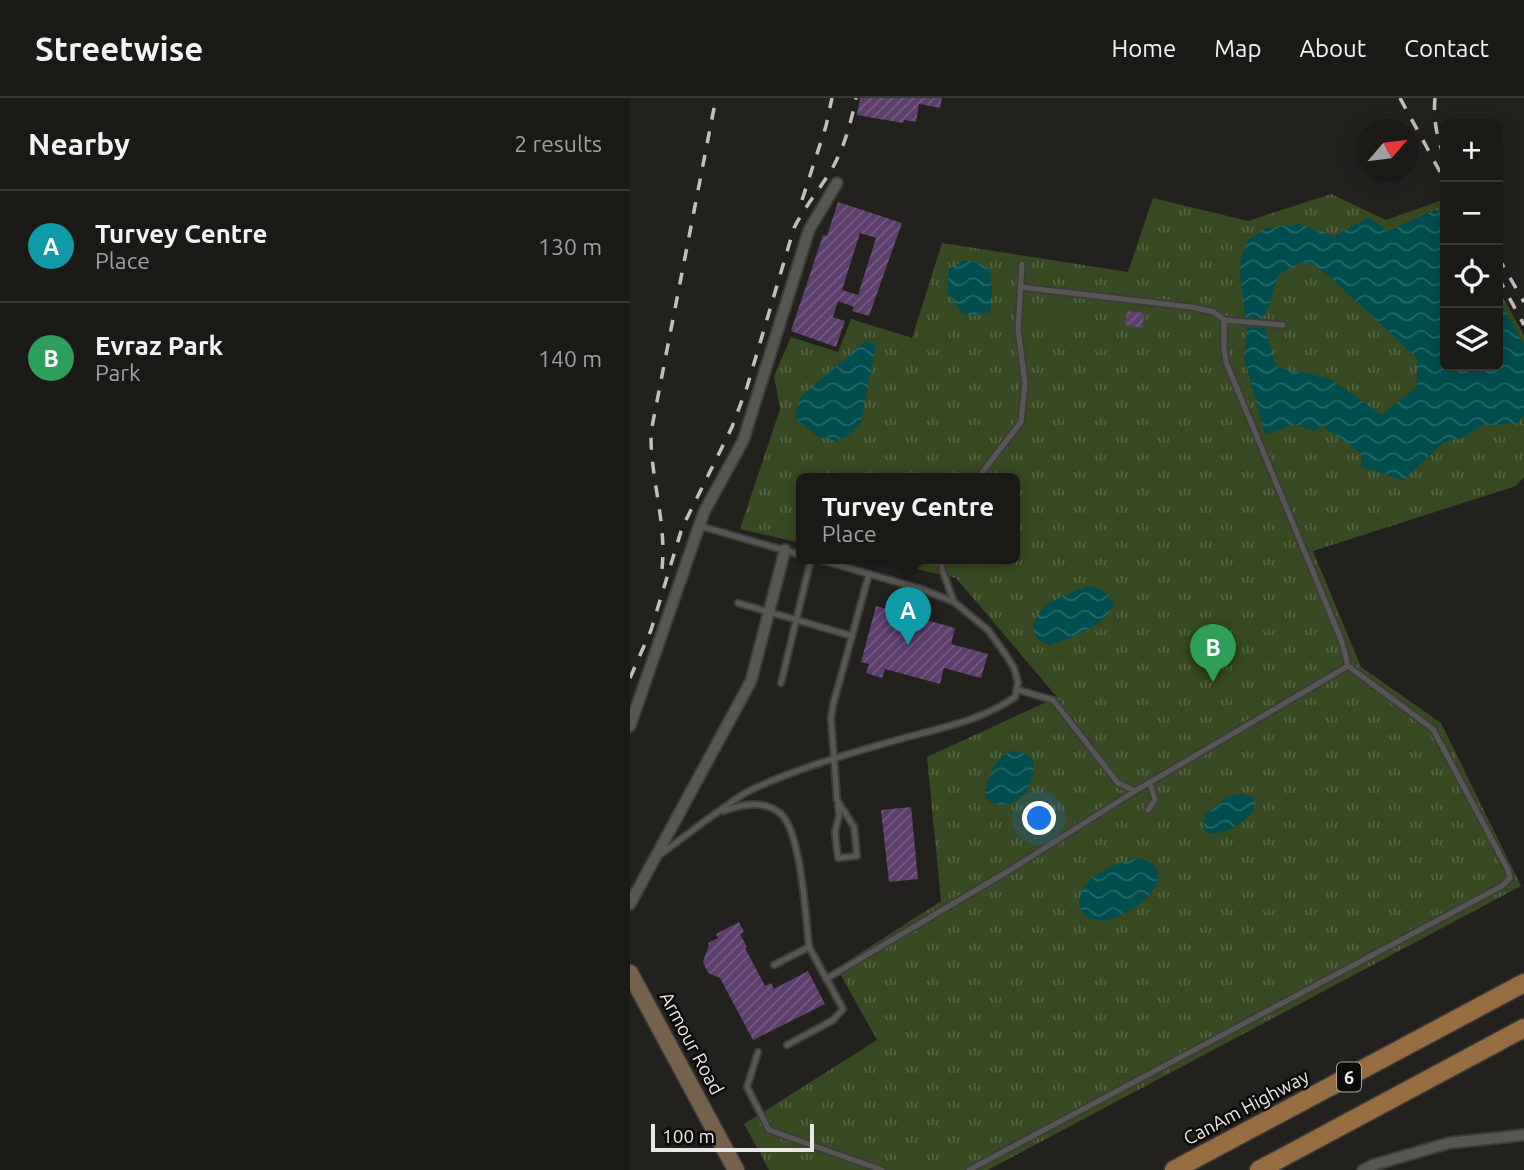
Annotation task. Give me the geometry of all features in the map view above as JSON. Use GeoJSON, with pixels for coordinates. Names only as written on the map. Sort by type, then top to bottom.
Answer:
{"type":"FeatureCollection","features":[{"type":"Feature","properties":{"kind":"main road","name":"CanAm Highway"},"geometry":{"type":"LineString","coordinates":[[1174,1170],[1524,983]]}},
{"type":"Feature","properties":{"kind":"main road","name":"6"},"geometry":{"type":"LineString","coordinates":[[1259,1170],[1524,1028]]}},
{"type":"Feature","properties":{"kind":"street"},"geometry":{"type":"LineString","coordinates":[[630,726],[704,512],[743,441],[809,230],[837,183]]}},
{"type":"Feature","properties":{"kind":"street"},"geometry":{"type":"LineString","coordinates":[[630,904],[751,681],[785,550]]}},
{"type":"Feature","properties":{"kind":"street","name":"Armour Road"},"geometry":{"type":"LineString","coordinates":[[630,972],[736,1170]]}},
{"type":"Feature","properties":{"kind":"street"},"geometry":{"type":"LineString","coordinates":[[1371,1168],[1449,1143],[1524,1135]]}},
{"type":"Feature","properties":{"kind":"lane"},"geometry":{"type":"LineString","coordinates":[[981,473],[1021,422],[1025,383],[1018,329],[1022,264]]}},
{"type":"Feature","properties":{"kind":"lane"},"geometry":{"type":"LineString","coordinates":[[1020,287],[1191,307],[1214,312],[1224,320],[1280,325]]}},
{"type":"Feature","properties":{"kind":"lane"},"geometry":{"type":"LineString","coordinates":[[969,1170],[1510,878],[1433,729],[1348,666],[1342,642],[1226,362],[1224,320]]}},
{"type":"Feature","properties":{"kind":"lane"},"geometry":{"type":"LineString","coordinates":[[699,526],[796,553]]}},
{"type":"Feature","properties":{"kind":"lane"},"geometry":{"type":"LineString","coordinates":[[781,683],[810,564]]}},
{"type":"Feature","properties":{"kind":"lane"},"geometry":{"type":"LineString","coordinates":[[653,860],[750,790],[833,761],[974,719],[1015,697],[1018,690],[1014,668],[1006,655],[988,630],[954,602],[921,589],[834,564]]}},
{"type":"Feature","properties":{"kind":"lane"},"geometry":{"type":"LineString","coordinates":[[942,564],[954,602]]}},
{"type":"Feature","properties":{"kind":"lane"},"geometry":{"type":"LineString","coordinates":[[838,805],[854,827],[857,856],[838,858],[835,832],[839,816],[833,761],[833,705],[869,574]]}},
{"type":"Feature","properties":{"kind":"lane"},"geometry":{"type":"LineString","coordinates":[[738,603],[852,636]]}},
{"type":"Feature","properties":{"kind":"lane"},"geometry":{"type":"LineString","coordinates":[[826,979],[1348,666]]}},
{"type":"Feature","properties":{"kind":"lane"},"geometry":{"type":"LineString","coordinates":[[1018,690],[1053,700],[1118,783],[1135,792]]}},
{"type":"Feature","properties":{"kind":"lane"},"geometry":{"type":"LineString","coordinates":[[1148,810],[1155,800],[1150,784]]}},
{"type":"Feature","properties":{"kind":"lane"},"geometry":{"type":"LineString","coordinates":[[708,818],[727,809],[749,804],[767,806],[782,815],[791,828],[809,947],[842,1009],[833,1020],[787,1045]]}},
{"type":"Feature","properties":{"kind":"lane"},"geometry":{"type":"LineString","coordinates":[[774,965],[809,947]]}},
{"type":"Feature","properties":{"kind":"lane"},"geometry":{"type":"LineString","coordinates":[[758,1052],[747,1087],[769,1130],[882,1170]]}},
{"type":"Feature","properties":{"kind":"green space"},"geometry":{"type":"Polygon","coordinates":[[[1331,194],[1386,220],[1440,201],[1440,371],[1503,371],[1503,298],[1524,335],[1524,477],[1516,486],[1313,551],[1361,667],[1441,723],[1521,886],[988,1170],[769,1170],[744,1124],[877,1040],[837,968],[941,901],[927,757],[1057,697],[956,578],[895,564],[1020,564],[1020,473],[796,473],[796,542],[740,529],[780,409],[774,376],[791,337],[838,352],[851,319],[912,338],[942,243],[1128,272],[1153,198],[1248,221],[1331,194]]]}},
{"type":"Feature","properties":{"kind":"green space"},"geometry":{"type":"Polygon","coordinates":[[[1045,299],[1086,306],[1084,332],[1042,325],[1045,299]]]}},
{"type":"Feature","properties":{"kind":"water"},"geometry":{"type":"Polygon","coordinates":[[[1435,210],[1440,212],[1440,371],[1503,371],[1503,307],[1524,345],[1524,416],[1516,424],[1483,425],[1462,438],[1444,442],[1403,480],[1361,467],[1361,453],[1322,426],[1314,431],[1295,424],[1265,434],[1244,358],[1247,335],[1240,274],[1241,255],[1249,240],[1266,228],[1300,224],[1334,236],[1368,218],[1381,225],[1386,232],[1435,210]],[[1299,263],[1278,275],[1268,309],[1262,318],[1276,367],[1328,378],[1382,415],[1417,387],[1417,358],[1328,275],[1310,263],[1299,263]]]}},
{"type":"Feature","properties":{"kind":"water"},"geometry":{"type":"Polygon","coordinates":[[[963,261],[975,261],[989,269],[992,287],[990,312],[973,316],[963,314],[947,293],[949,269],[963,261]]]}},
{"type":"Feature","properties":{"kind":"water"},"geometry":{"type":"Polygon","coordinates":[[[864,342],[876,344],[861,422],[851,433],[837,441],[819,437],[795,418],[800,398],[864,342]]]}},
{"type":"Feature","properties":{"kind":"water"},"geometry":{"type":"Polygon","coordinates":[[[1089,586],[1104,592],[1114,605],[1102,620],[1067,639],[1048,645],[1039,640],[1033,630],[1035,621],[1046,606],[1071,592],[1089,586]]]}},
{"type":"Feature","properties":{"kind":"water"},"geometry":{"type":"Polygon","coordinates":[[[1010,751],[1032,758],[1033,769],[1032,779],[1022,796],[1005,805],[985,798],[987,784],[995,765],[1010,751]]]}},
{"type":"Feature","properties":{"kind":"water"},"geometry":{"type":"Polygon","coordinates":[[[1240,794],[1251,796],[1255,803],[1253,812],[1224,832],[1204,831],[1205,815],[1226,798],[1240,794]]]}},
{"type":"Feature","properties":{"kind":"water"},"geometry":{"type":"Polygon","coordinates":[[[1139,858],[1151,862],[1158,871],[1157,883],[1150,894],[1117,917],[1098,920],[1086,916],[1080,908],[1080,896],[1091,879],[1110,867],[1139,858]]]}},
{"type":"Feature","properties":{"kind":"building"},"geometry":{"type":"Polygon","coordinates":[[[860,98],[942,98],[940,108],[919,104],[916,122],[904,120],[903,123],[857,115],[860,98]]]}},
{"type":"Feature","properties":{"kind":"building"},"geometry":{"type":"Polygon","coordinates":[[[838,202],[902,223],[869,316],[852,311],[854,307],[838,301],[833,317],[845,321],[836,347],[791,331],[823,235],[827,236],[838,202]],[[860,233],[842,290],[858,295],[876,238],[860,233]]]}},
{"type":"Feature","properties":{"kind":"building"},"geometry":{"type":"Polygon","coordinates":[[[1127,311],[1144,313],[1142,328],[1125,325],[1127,311]]]}},
{"type":"Feature","properties":{"kind":"building"},"geometry":{"type":"Polygon","coordinates":[[[876,606],[955,628],[951,644],[988,654],[981,678],[944,668],[940,684],[885,669],[882,678],[866,673],[869,664],[861,662],[876,606]]]}},
{"type":"Feature","properties":{"kind":"building"},"geometry":{"type":"Polygon","coordinates":[[[911,807],[918,879],[889,882],[881,810],[911,807]]]}},
{"type":"Feature","properties":{"kind":"building"},"geometry":{"type":"Polygon","coordinates":[[[739,922],[744,932],[740,934],[747,947],[745,948],[765,986],[771,983],[774,989],[808,971],[825,1004],[753,1040],[720,978],[708,973],[703,962],[708,943],[718,938],[716,934],[739,922]]]}},
{"type":"Feature","properties":{"kind":"railway"},"geometry":{"type":"LineString","coordinates":[[662,569],[662,534],[651,432],[716,98]]}},
{"type":"Feature","properties":{"kind":"railway"},"geometry":{"type":"LineString","coordinates":[[802,200],[826,126],[832,98]]}},
{"type":"Feature","properties":{"kind":"railway"},"geometry":{"type":"LineString","coordinates":[[630,678],[651,630],[682,528],[732,427],[747,387],[794,228],[837,159],[856,98]]}},
{"type":"Feature","properties":{"kind":"railway"},"geometry":{"type":"LineString","coordinates":[[1400,98],[1440,172]]}},
{"type":"Feature","properties":{"kind":"railway"},"geometry":{"type":"LineString","coordinates":[[1435,98],[1436,129],[1440,144]]}},
{"type":"Feature","properties":{"kind":"railway"},"geometry":{"type":"LineString","coordinates":[[1503,266],[1524,302]]}},
{"type":"Feature","properties":{"kind":"railway"},"geometry":{"type":"LineString","coordinates":[[1503,286],[1524,325]]}},
{"type":"Feature","properties":{"kind":"place","name":"Turvey Centre"},"geometry":{"type":"Point","coordinates":[908,645]}},
{"type":"Feature","properties":{"kind":"place","name":"Evraz Park"},"geometry":{"type":"Point","coordinates":[1213,682]}}]}
